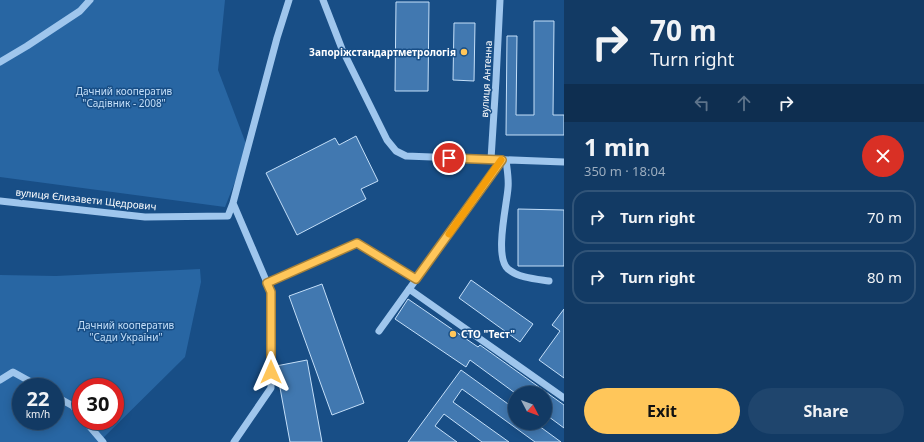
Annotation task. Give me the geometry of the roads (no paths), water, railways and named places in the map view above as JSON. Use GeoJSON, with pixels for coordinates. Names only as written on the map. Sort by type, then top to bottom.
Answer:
{"type":"FeatureCollection","features":[{"type":"Feature","properties":{"kind":"street"},"geometry":{"type":"LineString","coordinates":[[0,62],[80,11],[90,0]]}},
{"type":"Feature","properties":{"kind":"street","name":"вулиця Єлизавети Щедрович"},"geometry":{"type":"LineString","coordinates":[[0,200],[144,217],[228,216],[233,203],[277,38],[289,0]]}},
{"type":"Feature","properties":{"kind":"street"},"geometry":{"type":"LineString","coordinates":[[323,0],[346,56],[387,140],[396,151],[406,156],[564,162]]}},
{"type":"Feature","properties":{"kind":"street","name":"вулиця Антенна"},"geometry":{"type":"LineString","coordinates":[[491,159],[500,0]]}},
{"type":"Feature","properties":{"kind":"street"},"geometry":{"type":"LineString","coordinates":[[379,331],[504,160]]}},
{"type":"Feature","properties":{"kind":"street"},"geometry":{"type":"LineString","coordinates":[[504,160],[508,187],[502,228],[503,262],[507,268],[524,277],[549,281]]}},
{"type":"Feature","properties":{"kind":"street"},"geometry":{"type":"LineString","coordinates":[[233,203],[271,292],[271,388],[234,442]]}},
{"type":"Feature","properties":{"kind":"street"},"geometry":{"type":"LineString","coordinates":[[267,283],[357,243],[416,279]]}},
{"type":"Feature","properties":{"kind":"street"},"geometry":{"type":"LineString","coordinates":[[409,289],[564,398]]}},
{"type":"Feature","properties":{"kind":"street"},"geometry":{"type":"LineString","coordinates":[[0,380],[13,372],[24,378]]}},
{"type":"Feature","properties":{"kind":"street"},"geometry":{"type":"LineString","coordinates":[[93,430],[103,442]]}},
{"type":"Feature","properties":{"kind":"place","name":"Запоріжстандартметрологія"},"geometry":{"type":"Point","coordinates":[464,52]}},
{"type":"Feature","properties":{"kind":"place","name":"СТО \"Тест\""},"geometry":{"type":"Point","coordinates":[453,334]}},
{"type":"Feature","properties":{"kind":"park label","name":"Дачний кооператив \"Садівник - 2008\""},"geometry":{"type":"Point","coordinates":[124,96]}},
{"type":"Feature","properties":{"kind":"park label","name":"Дачний кооператив \"Сади України\""},"geometry":{"type":"Point","coordinates":[126,330]}}]}
